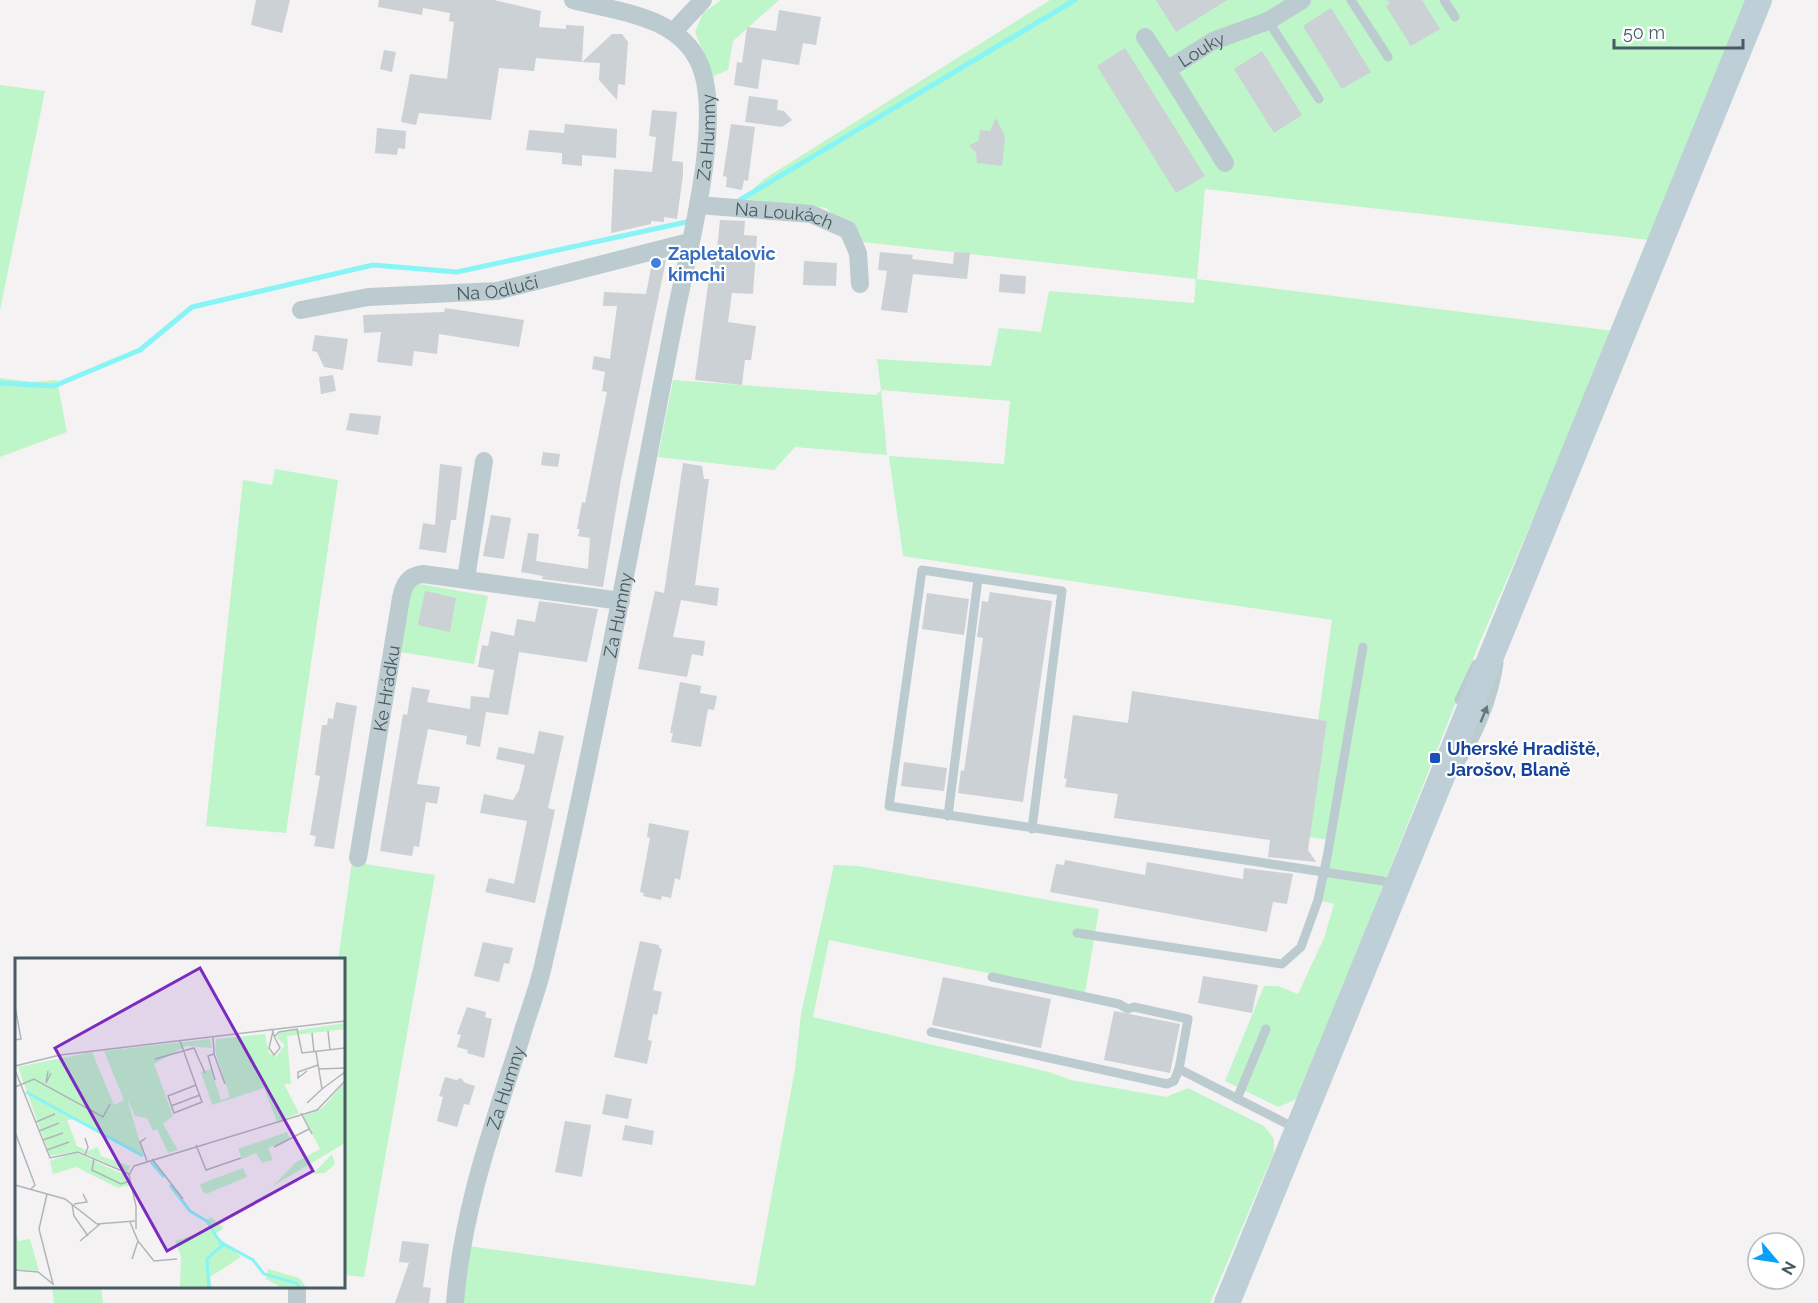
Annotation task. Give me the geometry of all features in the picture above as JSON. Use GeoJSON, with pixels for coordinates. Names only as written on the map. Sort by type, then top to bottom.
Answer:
{"type":"FeatureCollection","features":[{"type":"Feature","properties":{"kind":"main road"},"geometry":{"type":"LineString","coordinates":[[1225,1303],[1759,0]]}},
{"type":"Feature","properties":{"kind":"street","name":"Za Humny"},"geometry":{"type":"LineString","coordinates":[[455,1303],[458,1262],[471,1194],[542,970],[621,601],[696,214],[708,119],[708,94],[699,60],[674,31],[625,7],[573,0]]}},
{"type":"Feature","properties":{"kind":"street"},"geometry":{"type":"LineString","coordinates":[[674,31],[703,0]]}},
{"type":"Feature","properties":{"kind":"street","name":"Louky"},"geometry":{"type":"LineString","coordinates":[[1226,163],[1167,70],[1214,41],[1268,21],[1302,0]]}},
{"type":"Feature","properties":{"kind":"street"},"geometry":{"type":"LineString","coordinates":[[1145,37],[1167,70]]}},
{"type":"Feature","properties":{"kind":"street","name":"Na Loukách"},"geometry":{"type":"LineString","coordinates":[[696,214],[726,207],[811,214],[848,230],[858,253],[860,284]]}},
{"type":"Feature","properties":{"kind":"street","name":"Na Odlučí"},"geometry":{"type":"LineString","coordinates":[[300,310],[368,297],[497,291],[689,242]]}},
{"type":"Feature","properties":{"kind":"street"},"geometry":{"type":"LineString","coordinates":[[466,579],[484,461]]}},
{"type":"Feature","properties":{"kind":"street","name":"Ke Hrádku"},"geometry":{"type":"LineString","coordinates":[[358,858],[402,590],[411,577],[423,574],[621,601]]}},
{"type":"Feature","properties":{"kind":"lane"},"geometry":{"type":"LineString","coordinates":[[1351,0],[1388,57]]}},
{"type":"Feature","properties":{"kind":"lane"},"geometry":{"type":"LineString","coordinates":[[1444,0],[1455,17]]}},
{"type":"Feature","properties":{"kind":"lane"},"geometry":{"type":"LineString","coordinates":[[1268,21],[1319,99]]}},
{"type":"Feature","properties":{"kind":"lane"},"geometry":{"type":"LineString","coordinates":[[1032,829],[1062,591],[922,570],[889,806],[1032,829],[1383,881],[1396,887]]}},
{"type":"Feature","properties":{"kind":"lane"},"geometry":{"type":"LineString","coordinates":[[948,816],[978,579]]}},
{"type":"Feature","properties":{"kind":"lane"},"geometry":{"type":"LineString","coordinates":[[1454,713],[1470,674],[1507,613]]}},
{"type":"Feature","properties":{"kind":"lane"},"geometry":{"type":"LineString","coordinates":[[1077,933],[1282,964],[1301,947],[1324,873],[1363,647]]}},
{"type":"Feature","properties":{"kind":"lane"},"geometry":{"type":"LineString","coordinates":[[1433,799],[1440,755]]}},
{"type":"Feature","properties":{"kind":"lane"},"geometry":{"type":"LineString","coordinates":[[931,1032],[1167,1084],[1174,1081],[1179,1069],[1188,1019],[1134,1007],[1128,1009],[1119,1004],[992,977]]}},
{"type":"Feature","properties":{"kind":"lane"},"geometry":{"type":"LineString","coordinates":[[1237,1099],[1266,1029]]}},
{"type":"Feature","properties":{"kind":"lane"},"geometry":{"type":"LineString","coordinates":[[1179,1069],[1297,1129]]}},
{"type":"Feature","properties":{"kind":"green space"},"geometry":{"type":"Polygon","coordinates":[[[721,0],[779,0],[733,41],[728,70],[713,76],[695,32],[703,13],[721,0]]]}},
{"type":"Feature","properties":{"kind":"green space"},"geometry":{"type":"Polygon","coordinates":[[[1050,0],[1747,0],[1650,240],[1205,189],[1197,279],[1614,331],[1479,644],[1301,1093],[1295,1100],[1278,1107],[1225,1081],[1264,986],[1278,986],[1298,994],[1324,938],[1334,904],[1318,900],[1330,840],[1309,837],[1327,721],[1318,720],[1332,620],[903,556],[889,456],[1004,464],[1010,401],[881,390],[877,359],[991,366],[999,328],[1041,332],[1049,291],[1194,303],[1196,279],[862,242],[826,208],[742,199],[764,179],[1050,0]]]}},
{"type":"Feature","properties":{"kind":"green space"},"geometry":{"type":"Polygon","coordinates":[[[0,85],[45,91],[0,310],[0,85]]]}},
{"type":"Feature","properties":{"kind":"green space"},"geometry":{"type":"Polygon","coordinates":[[[0,378],[32,382],[57,380],[67,432],[0,457],[0,378]]]}},
{"type":"Feature","properties":{"kind":"green space"},"geometry":{"type":"Polygon","coordinates":[[[673,380],[876,395],[881,390],[887,455],[795,447],[774,470],[658,457],[673,380]]]}},
{"type":"Feature","properties":{"kind":"green space"},"geometry":{"type":"Polygon","coordinates":[[[275,469],[338,480],[286,833],[206,826],[243,480],[272,485],[275,469]]]}},
{"type":"Feature","properties":{"kind":"green space"},"geometry":{"type":"Polygon","coordinates":[[[420,584],[488,596],[474,664],[401,652],[411,588],[420,584]]]}},
{"type":"Feature","properties":{"kind":"green space"},"geometry":{"type":"Polygon","coordinates":[[[352,862],[435,875],[364,1277],[345,1275],[345,958],[338,958],[352,862]]]}},
{"type":"Feature","properties":{"kind":"green space"},"geometry":{"type":"Polygon","coordinates":[[[834,865],[858,866],[1099,909],[1085,993],[829,940],[813,1017],[1049,1072],[1071,1080],[1166,1097],[1188,1088],[1264,1126],[1274,1139],[1274,1152],[1210,1303],[462,1303],[468,1246],[755,1286],[795,1069],[801,1014],[834,865]]]}},
{"type":"Feature","properties":{"kind":"green space"},"geometry":{"type":"Polygon","coordinates":[[[52,1288],[101,1288],[103,1303],[54,1303],[52,1288]]]}},
{"type":"Feature","properties":{"kind":"building"},"geometry":{"type":"Polygon","coordinates":[[[256,0],[290,0],[282,33],[251,25],[256,0]]]}},
{"type":"Feature","properties":{"kind":"building"},"geometry":{"type":"Polygon","coordinates":[[[379,0],[494,0],[541,11],[539,27],[566,29],[566,25],[584,26],[582,62],[536,58],[534,71],[499,68],[491,120],[419,113],[416,125],[401,122],[410,74],[447,79],[454,22],[449,21],[450,13],[423,8],[422,15],[378,7],[379,0]]]}},
{"type":"Feature","properties":{"kind":"building"},"geometry":{"type":"Polygon","coordinates":[[[1156,0],[1227,0],[1176,32],[1156,0]]]}},
{"type":"Feature","properties":{"kind":"building"},"geometry":{"type":"Polygon","coordinates":[[[1387,0],[1422,0],[1440,29],[1411,46],[1386,6],[1390,4],[1387,0]]]}},
{"type":"Feature","properties":{"kind":"building"},"geometry":{"type":"Polygon","coordinates":[[[1331,8],[1371,72],[1342,89],[1303,26],[1331,8]]]}},
{"type":"Feature","properties":{"kind":"building"},"geometry":{"type":"Polygon","coordinates":[[[779,10],[821,17],[816,45],[803,43],[799,65],[762,59],[758,89],[734,85],[737,62],[742,63],[747,27],[776,31],[779,10]]]}},
{"type":"Feature","properties":{"kind":"building"},"geometry":{"type":"Polygon","coordinates":[[[612,34],[622,34],[628,42],[625,85],[618,84],[617,100],[599,80],[600,63],[582,62],[612,34]]]}},
{"type":"Feature","properties":{"kind":"building"},"geometry":{"type":"Polygon","coordinates":[[[1125,48],[1205,176],[1176,193],[1097,66],[1125,48]]]}},
{"type":"Feature","properties":{"kind":"building"},"geometry":{"type":"Polygon","coordinates":[[[384,50],[396,52],[392,72],[380,69],[384,50]]]}},
{"type":"Feature","properties":{"kind":"building"},"geometry":{"type":"Polygon","coordinates":[[[1262,51],[1302,115],[1274,133],[1234,69],[1262,51]]]}},
{"type":"Feature","properties":{"kind":"building"},"geometry":{"type":"Polygon","coordinates":[[[749,96],[778,100],[777,110],[784,111],[792,120],[782,127],[745,122],[749,96]]]}},
{"type":"Feature","properties":{"kind":"building"},"geometry":{"type":"Polygon","coordinates":[[[652,110],[677,112],[672,161],[683,162],[683,175],[677,219],[664,217],[664,222],[651,221],[651,224],[611,233],[614,169],[652,172],[656,137],[649,136],[652,110]]]}},
{"type":"Feature","properties":{"kind":"building"},"geometry":{"type":"Polygon","coordinates":[[[996,118],[1005,136],[1002,166],[977,163],[976,152],[969,146],[979,140],[980,130],[990,131],[996,118]]]}},
{"type":"Feature","properties":{"kind":"building"},"geometry":{"type":"Polygon","coordinates":[[[565,124],[617,129],[616,158],[582,155],[582,166],[562,164],[562,153],[526,150],[529,130],[564,133],[565,124]]]}},
{"type":"Feature","properties":{"kind":"building"},"geometry":{"type":"Polygon","coordinates":[[[731,124],[755,127],[748,181],[744,180],[742,190],[726,187],[727,177],[723,176],[731,124]]]}},
{"type":"Feature","properties":{"kind":"building"},"geometry":{"type":"Polygon","coordinates":[[[377,128],[406,131],[405,149],[398,148],[397,155],[375,153],[377,128]]]}},
{"type":"Feature","properties":{"kind":"building"},"geometry":{"type":"Polygon","coordinates":[[[720,220],[745,221],[744,235],[757,236],[753,294],[732,293],[728,322],[756,326],[751,360],[745,360],[742,385],[695,380],[713,249],[717,249],[720,220]]]}},
{"type":"Feature","properties":{"kind":"building"},"geometry":{"type":"Polygon","coordinates":[[[880,252],[913,255],[912,259],[953,264],[954,252],[970,253],[967,279],[913,274],[907,313],[881,310],[887,271],[878,270],[880,252]]]}},
{"type":"Feature","properties":{"kind":"building"},"geometry":{"type":"Polygon","coordinates":[[[666,260],[621,479],[603,587],[542,579],[543,576],[521,572],[528,533],[539,534],[536,561],[588,569],[590,538],[578,536],[580,529],[577,529],[582,502],[585,503],[607,392],[602,391],[605,372],[592,369],[594,356],[610,359],[617,306],[603,306],[604,292],[646,294],[652,263],[666,260]]]}},
{"type":"Feature","properties":{"kind":"building"},"geometry":{"type":"Polygon","coordinates":[[[804,261],[837,263],[836,286],[803,285],[804,261]]]}},
{"type":"Feature","properties":{"kind":"building"},"geometry":{"type":"Polygon","coordinates":[[[1000,274],[1026,276],[1025,294],[999,292],[1000,274]]]}},
{"type":"Feature","properties":{"kind":"building"},"geometry":{"type":"Polygon","coordinates":[[[445,308],[524,320],[519,347],[439,334],[437,354],[414,351],[412,366],[377,362],[381,332],[364,333],[363,315],[444,312],[445,308]]]}},
{"type":"Feature","properties":{"kind":"building"},"geometry":{"type":"Polygon","coordinates":[[[315,335],[348,339],[343,370],[324,367],[317,352],[312,351],[315,335]]]}},
{"type":"Feature","properties":{"kind":"building"},"geometry":{"type":"Polygon","coordinates":[[[333,375],[336,391],[321,394],[319,377],[333,375]]]}},
{"type":"Feature","properties":{"kind":"building"},"geometry":{"type":"Polygon","coordinates":[[[350,413],[381,416],[378,435],[346,430],[350,413]]]}},
{"type":"Feature","properties":{"kind":"building"},"geometry":{"type":"Polygon","coordinates":[[[543,452],[560,454],[558,467],[541,465],[543,452]]]}},
{"type":"Feature","properties":{"kind":"building"},"geometry":{"type":"Polygon","coordinates":[[[683,463],[702,466],[704,479],[709,479],[695,585],[719,588],[717,606],[681,600],[673,637],[705,641],[703,656],[692,654],[687,677],[638,669],[655,591],[664,593],[683,463]]]}},
{"type":"Feature","properties":{"kind":"building"},"geometry":{"type":"Polygon","coordinates":[[[440,464],[462,467],[456,520],[451,520],[446,553],[419,549],[423,523],[435,525],[440,464]]]}},
{"type":"Feature","properties":{"kind":"building"},"geometry":{"type":"Polygon","coordinates":[[[491,515],[511,518],[504,559],[483,556],[491,515]]]}},
{"type":"Feature","properties":{"kind":"building"},"geometry":{"type":"Polygon","coordinates":[[[425,591],[456,598],[450,632],[418,625],[425,591]]]}},
{"type":"Feature","properties":{"kind":"building"},"geometry":{"type":"Polygon","coordinates":[[[990,592],[1052,601],[1023,802],[958,793],[961,770],[964,771],[983,638],[977,637],[982,601],[988,602],[990,592]]]}},
{"type":"Feature","properties":{"kind":"building"},"geometry":{"type":"Polygon","coordinates":[[[927,593],[969,599],[964,635],[922,629],[927,593]]]}},
{"type":"Feature","properties":{"kind":"building"},"geometry":{"type":"Polygon","coordinates":[[[539,601],[598,609],[587,662],[519,652],[508,715],[486,712],[480,747],[466,744],[467,736],[428,729],[417,784],[440,787],[437,804],[426,802],[419,847],[414,846],[412,856],[380,851],[403,714],[407,715],[412,687],[430,690],[427,702],[470,709],[471,696],[489,698],[494,670],[478,667],[482,645],[488,646],[491,631],[514,636],[517,619],[535,622],[539,601]]]}},
{"type":"Feature","properties":{"kind":"building"},"geometry":{"type":"Polygon","coordinates":[[[680,682],[701,686],[700,693],[717,696],[714,710],[708,709],[701,747],[671,742],[673,733],[670,733],[680,682]]]}},
{"type":"Feature","properties":{"kind":"building"},"geometry":{"type":"Polygon","coordinates":[[[1132,691],[1327,721],[1308,850],[1316,862],[1268,857],[1270,840],[1114,818],[1118,794],[1065,787],[1067,779],[1064,778],[1073,715],[1128,723],[1132,691]]]}},
{"type":"Feature","properties":{"kind":"building"},"geometry":{"type":"Polygon","coordinates":[[[336,702],[357,706],[334,849],[314,846],[316,836],[310,835],[320,776],[315,775],[322,725],[327,725],[328,718],[333,719],[336,702]]]}},
{"type":"Feature","properties":{"kind":"building"},"geometry":{"type":"Polygon","coordinates":[[[539,731],[564,736],[548,808],[555,810],[535,903],[485,892],[489,878],[514,884],[527,821],[480,813],[484,794],[513,800],[519,790],[525,765],[496,759],[499,747],[534,754],[539,731]]]}},
{"type":"Feature","properties":{"kind":"building"},"geometry":{"type":"Polygon","coordinates":[[[904,762],[947,768],[944,791],[901,786],[904,762]]]}},
{"type":"Feature","properties":{"kind":"building"},"geometry":{"type":"Polygon","coordinates":[[[649,823],[689,831],[680,880],[675,878],[671,898],[662,896],[661,900],[643,896],[644,893],[640,892],[650,838],[647,837],[649,823]]]}},
{"type":"Feature","properties":{"kind":"building"},"geometry":{"type":"Polygon","coordinates":[[[1065,860],[1145,875],[1147,862],[1243,879],[1244,868],[1293,874],[1287,904],[1273,902],[1267,932],[1050,892],[1056,864],[1064,865],[1065,860]]]}},
{"type":"Feature","properties":{"kind":"building"},"geometry":{"type":"Polygon","coordinates":[[[640,941],[659,945],[662,949],[653,990],[662,992],[657,1015],[653,1014],[648,1040],[652,1041],[647,1064],[614,1057],[640,941]]]}},
{"type":"Feature","properties":{"kind":"building"},"geometry":{"type":"Polygon","coordinates":[[[483,942],[513,948],[509,964],[504,963],[499,982],[474,976],[483,942]]]}},
{"type":"Feature","properties":{"kind":"building"},"geometry":{"type":"Polygon","coordinates":[[[1203,976],[1258,985],[1252,1013],[1198,1003],[1203,976]]]}},
{"type":"Feature","properties":{"kind":"building"},"geometry":{"type":"Polygon","coordinates":[[[943,977],[1051,999],[1041,1048],[932,1025],[943,977]]]}},
{"type":"Feature","properties":{"kind":"building"},"geometry":{"type":"Polygon","coordinates":[[[467,1007],[486,1012],[485,1017],[492,1019],[484,1058],[457,1047],[461,1035],[457,1034],[467,1007]]]}},
{"type":"Feature","properties":{"kind":"building"},"geometry":{"type":"Polygon","coordinates":[[[1114,1011],[1180,1024],[1170,1073],[1104,1060],[1114,1011]]]}},
{"type":"Feature","properties":{"kind":"building"},"geometry":{"type":"Polygon","coordinates":[[[445,1077],[456,1080],[461,1078],[465,1083],[475,1086],[469,1105],[464,1104],[457,1127],[437,1121],[443,1097],[439,1096],[445,1077]]]}},
{"type":"Feature","properties":{"kind":"building"},"geometry":{"type":"Polygon","coordinates":[[[606,1094],[632,1099],[628,1119],[602,1114],[606,1094]]]}},
{"type":"Feature","properties":{"kind":"building"},"geometry":{"type":"Polygon","coordinates":[[[565,1121],[591,1125],[582,1177],[555,1172],[565,1121]]]}},
{"type":"Feature","properties":{"kind":"building"},"geometry":{"type":"Polygon","coordinates":[[[625,1125],[654,1131],[652,1145],[622,1140],[625,1125]]]}},
{"type":"Feature","properties":{"kind":"building"},"geometry":{"type":"Polygon","coordinates":[[[402,1241],[429,1244],[423,1287],[431,1288],[429,1303],[395,1303],[409,1263],[399,1262],[402,1241]]]}},
{"type":"Feature","properties":{"kind":"waterway"},"geometry":{"type":"LineString","coordinates":[[735,203],[1075,0]]}},
{"type":"Feature","properties":{"kind":"waterway"},"geometry":{"type":"LineString","coordinates":[[0,383],[54,386],[140,350],[192,307],[373,265],[457,272],[691,221]]}},
{"type":"Feature","properties":{"kind":"place","name":"Zapletalovic kimchi"},"geometry":{"type":"Point","coordinates":[656,263]}},
{"type":"Feature","properties":{"kind":"place","name":"Uherské Hradiště, Jarošov, Blaně"},"geometry":{"type":"Point","coordinates":[1435,758]}}]}
